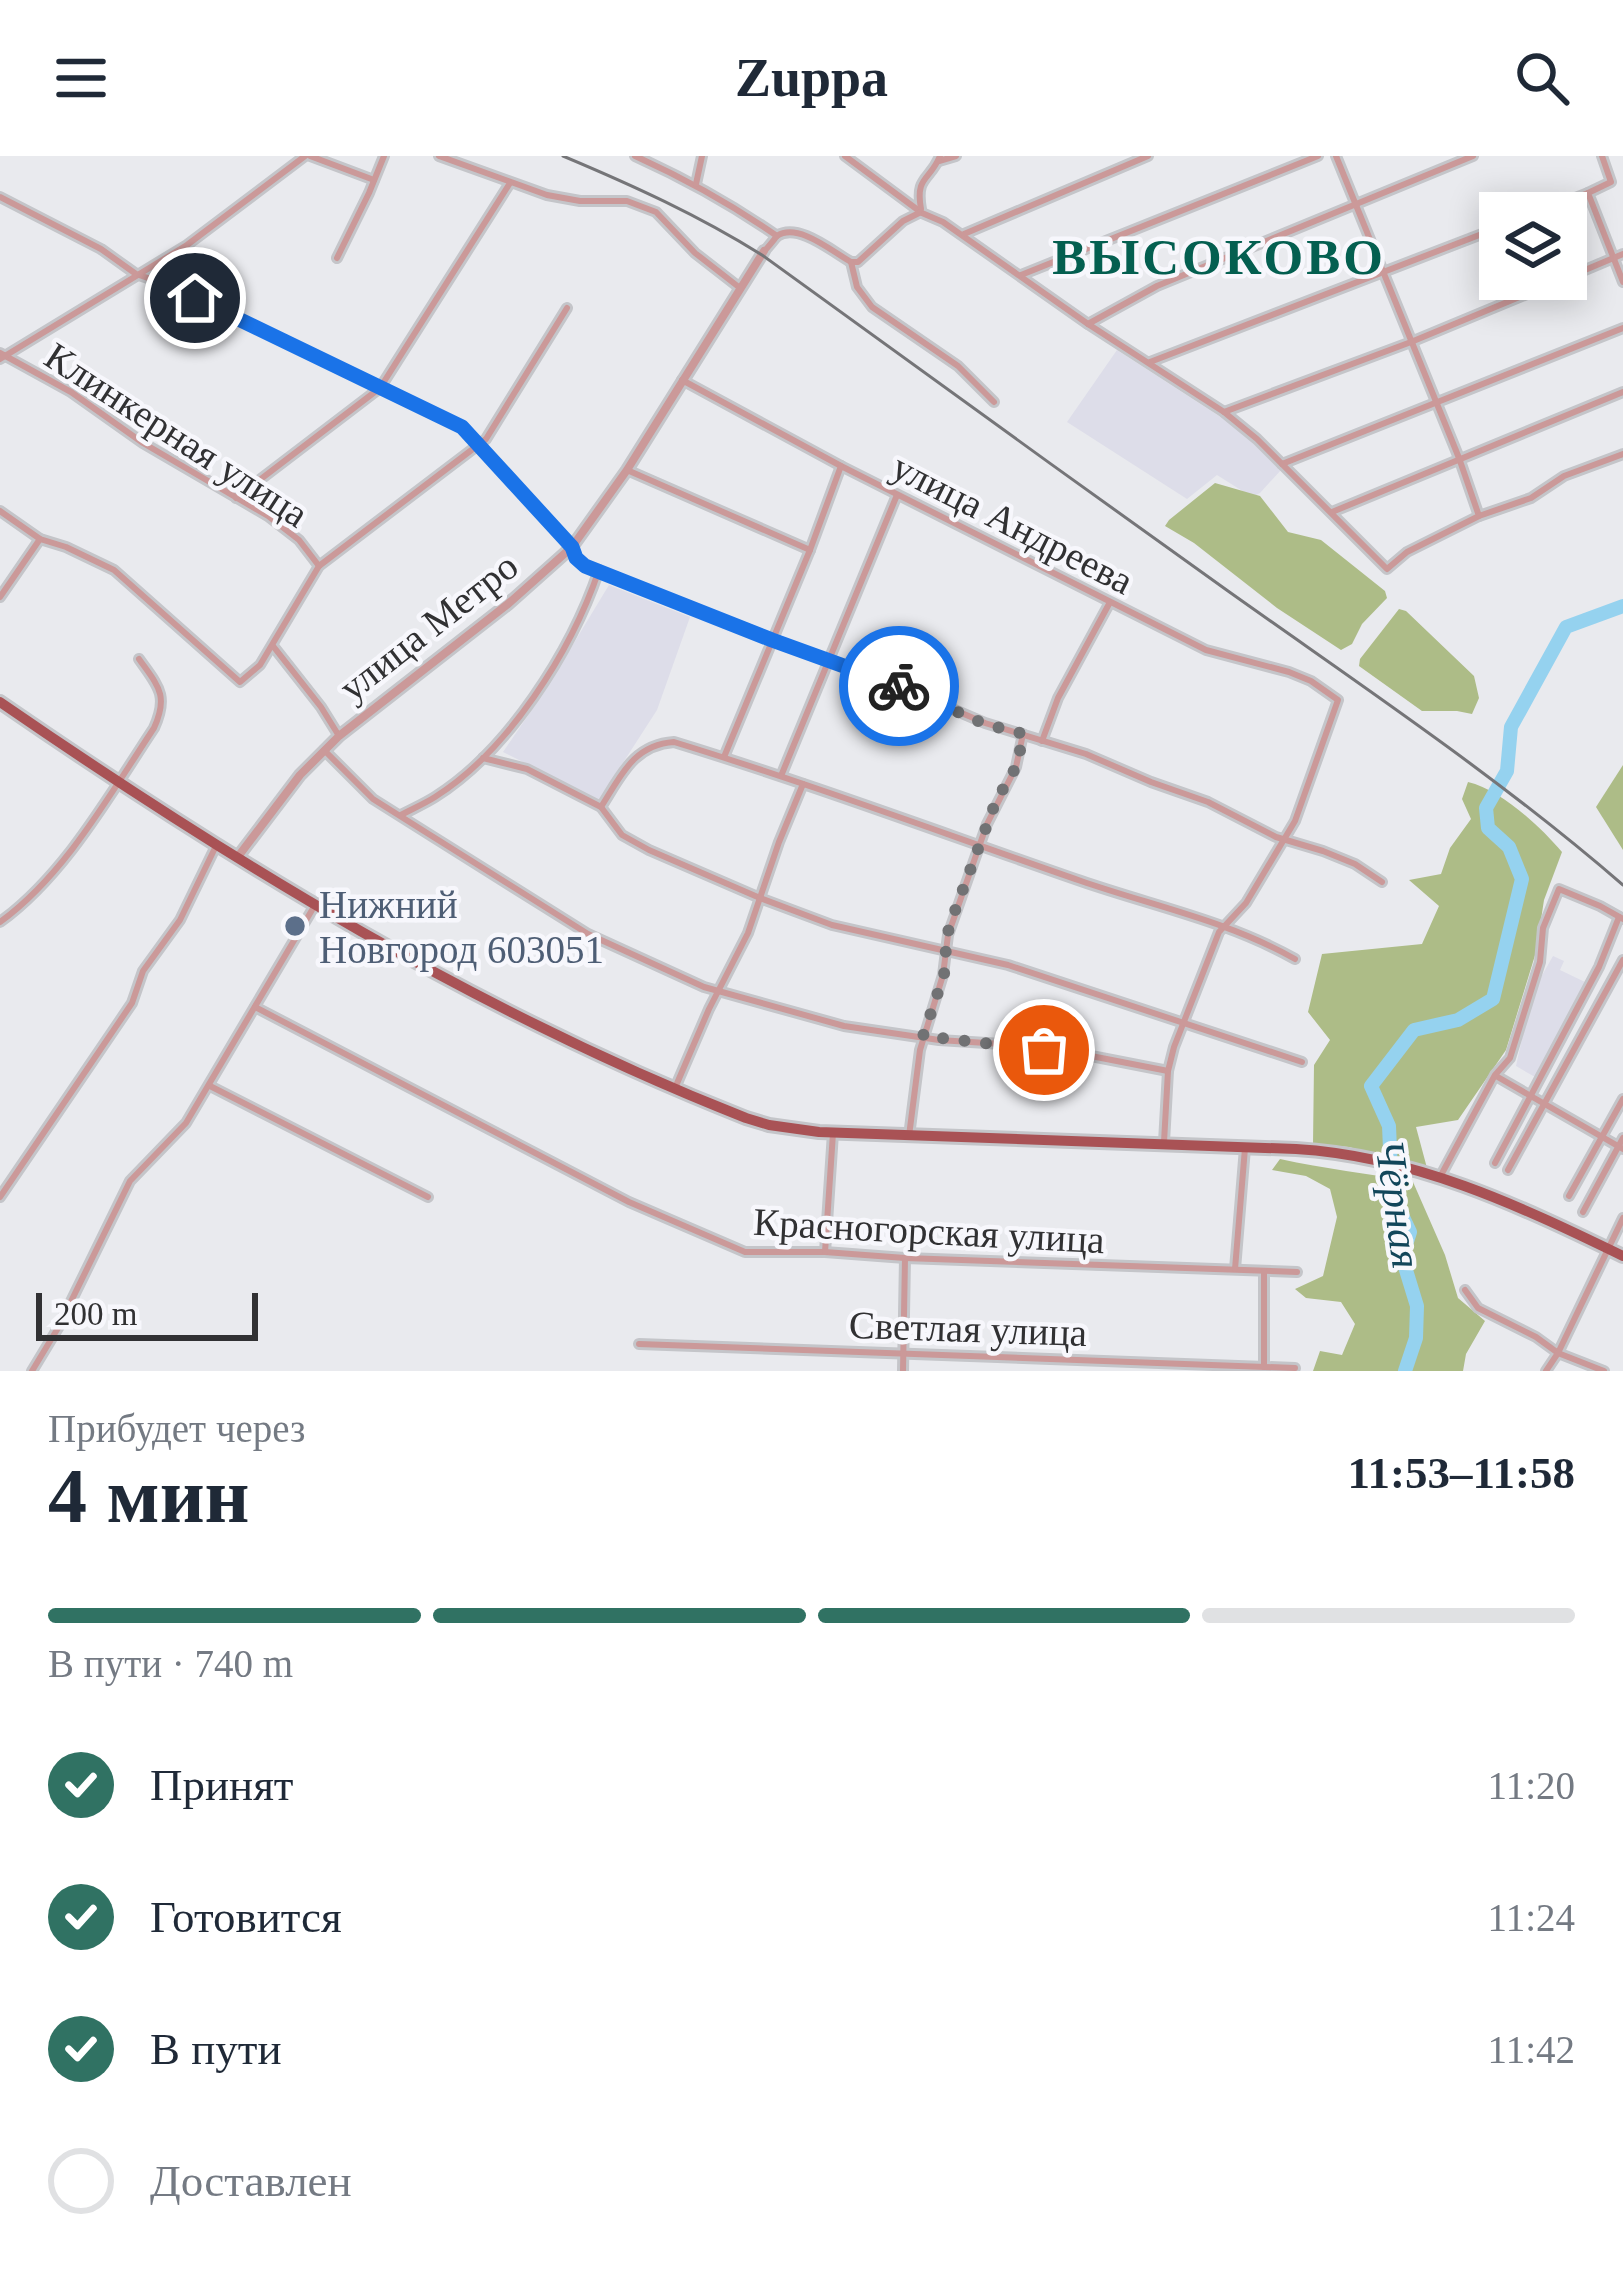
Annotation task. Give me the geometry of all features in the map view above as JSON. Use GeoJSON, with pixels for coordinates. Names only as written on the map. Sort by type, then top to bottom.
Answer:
{"type":"FeatureCollection","features":[{"type":"Feature","properties":{"kind":"main road"},"geometry":{"type":"LineString","coordinates":[[0,702],[216,847],[491,1004],[675,1088],[770,1125],[833,1133],[1334,1152],[1384,1161],[1483,1192],[1623,1256]]}},
{"type":"Feature","properties":{"kind":"street"},"geometry":{"type":"LineString","coordinates":[[2,356],[188,245],[308,156],[374,180]]}},
{"type":"Feature","properties":{"kind":"street"},"geometry":{"type":"LineString","coordinates":[[337,258],[384,156]]}},
{"type":"Feature","properties":{"kind":"street"},"geometry":{"type":"LineString","coordinates":[[439,156],[547,195],[627,201],[656,212],[694,253],[740,287]]}},
{"type":"Feature","properties":{"kind":"street"},"geometry":{"type":"LineString","coordinates":[[635,156],[696,184],[776,236]]}},
{"type":"Feature","properties":{"kind":"street"},"geometry":{"type":"LineString","coordinates":[[696,184],[702,156]]}},
{"type":"Feature","properties":{"kind":"street"},"geometry":{"type":"LineString","coordinates":[[844,156],[922,213],[943,221],[1088,324],[1224,412],[1387,569],[1478,515],[1531,498],[1564,476],[1623,454]]}},
{"type":"Feature","properties":{"kind":"street"},"geometry":{"type":"LineString","coordinates":[[922,213],[918,192],[922,180],[940,158],[956,156]]}},
{"type":"Feature","properties":{"kind":"street"},"geometry":{"type":"LineString","coordinates":[[963,235],[1148,156]]}},
{"type":"Feature","properties":{"kind":"street"},"geometry":{"type":"LineString","coordinates":[[1021,275],[1318,156]]}},
{"type":"Feature","properties":{"kind":"street"},"geometry":{"type":"LineString","coordinates":[[1336,156],[1460,458],[1478,515]]}},
{"type":"Feature","properties":{"kind":"street"},"geometry":{"type":"LineString","coordinates":[[1088,324],[1157,286],[1473,156]]}},
{"type":"Feature","properties":{"kind":"street"},"geometry":{"type":"LineString","coordinates":[[1602,156],[1611,182],[1588,193],[1623,282]]}},
{"type":"Feature","properties":{"kind":"street"},"geometry":{"type":"LineString","coordinates":[[236,498],[380,388],[509,183]]}},
{"type":"Feature","properties":{"kind":"street"},"geometry":{"type":"LineString","coordinates":[[0,197],[101,249],[136,274],[172,286],[462,427],[585,566],[880,678],[985,724],[1086,754],[1208,802],[1284,840],[1355,864],[1382,882]]}},
{"type":"Feature","properties":{"kind":"street"},"geometry":{"type":"LineString","coordinates":[[851,262],[865,258],[903,221],[922,213]]}},
{"type":"Feature","properties":{"kind":"street"},"geometry":{"type":"LineString","coordinates":[[764,251],[776,236],[788,232],[812,237],[851,262],[856,287],[872,307],[958,366],[994,402]]}},
{"type":"Feature","properties":{"kind":"street"},"geometry":{"type":"LineString","coordinates":[[1150,362],[1479,235]]}},
{"type":"Feature","properties":{"kind":"street","name":"улица Метро"},"geometry":{"type":"LineString","coordinates":[[237,859],[300,775],[339,736],[508,604],[572,547],[627,470],[764,251]]}},
{"type":"Feature","properties":{"kind":"street"},"geometry":{"type":"LineString","coordinates":[[1587,269],[1623,254]]}},
{"type":"Feature","properties":{"kind":"street"},"geometry":{"type":"LineString","coordinates":[[1224,412],[1511,300]]}},
{"type":"Feature","properties":{"kind":"street"},"geometry":{"type":"LineString","coordinates":[[0,511],[40,539],[114,570],[240,682],[273,646],[319,566],[486,439],[567,308]]}},
{"type":"Feature","properties":{"kind":"street"},"geometry":{"type":"LineString","coordinates":[[1282,464],[1623,328]]}},
{"type":"Feature","properties":{"kind":"street","name":"Клинкерная улица"},"geometry":{"type":"LineString","coordinates":[[2,356],[71,392],[143,443],[268,516],[299,540],[319,566]]}},
{"type":"Feature","properties":{"kind":"street","name":"улица Андреева"},"geometry":{"type":"LineString","coordinates":[[682,380],[1109,603],[1206,650],[1311,681],[1338,700],[1306,796],[1284,840]]}},
{"type":"Feature","properties":{"kind":"street"},"geometry":{"type":"LineString","coordinates":[[1332,512],[1623,392]]}},
{"type":"Feature","properties":{"kind":"street"},"geometry":{"type":"LineString","coordinates":[[724,757],[841,466]]}},
{"type":"Feature","properties":{"kind":"street"},"geometry":{"type":"LineString","coordinates":[[627,470],[809,550]]}},
{"type":"Feature","properties":{"kind":"street"},"geometry":{"type":"LineString","coordinates":[[781,776],[897,494]]}},
{"type":"Feature","properties":{"kind":"street"},"geometry":{"type":"LineString","coordinates":[[0,597],[40,539]]}},
{"type":"Feature","properties":{"kind":"street"},"geometry":{"type":"LineString","coordinates":[[401,815],[435,797],[483,758],[544,684],[599,571]]}},
{"type":"Feature","properties":{"kind":"street"},"geometry":{"type":"LineString","coordinates":[[1042,741],[1058,698],[1109,603]]}},
{"type":"Feature","properties":{"kind":"street"},"geometry":{"type":"LineString","coordinates":[[273,646],[339,736]]}},
{"type":"Feature","properties":{"kind":"street"},"geometry":{"type":"LineString","coordinates":[[0,922],[46,883],[154,728],[162,707],[159,687],[140,659]]}},
{"type":"Feature","properties":{"kind":"street"},"geometry":{"type":"LineString","coordinates":[[909,1136],[923,1036],[944,975],[953,916],[996,801],[1016,767],[1024,734]]}},
{"type":"Feature","properties":{"kind":"street"},"geometry":{"type":"LineString","coordinates":[[601,807],[641,750],[674,742],[1132,899],[1164,905],[1295,959]]}},
{"type":"Feature","properties":{"kind":"street"},"geometry":{"type":"LineString","coordinates":[[324,750],[373,799],[588,934],[686,980],[844,1025],[1065,1052],[1168,1071]]}},
{"type":"Feature","properties":{"kind":"street"},"geometry":{"type":"LineString","coordinates":[[483,758],[527,769],[601,807],[622,835],[636,843],[832,925],[1009,965],[1302,1062]]}},
{"type":"Feature","properties":{"kind":"street"},"geometry":{"type":"LineString","coordinates":[[675,1088],[748,933],[803,784]]}},
{"type":"Feature","properties":{"kind":"street"},"geometry":{"type":"LineString","coordinates":[[1164,1146],[1168,1071],[1183,1023],[1214,944],[1246,903],[1284,840]]}},
{"type":"Feature","properties":{"kind":"street"},"geometry":{"type":"LineString","coordinates":[[0,1196],[132,1003],[143,971],[180,920],[216,847]]}},
{"type":"Feature","properties":{"kind":"street"},"geometry":{"type":"LineString","coordinates":[[1440,1177],[1495,1076],[1510,1058],[1540,962],[1547,913],[1559,889],[1621,918],[1495,1163]]}},
{"type":"Feature","properties":{"kind":"street"},"geometry":{"type":"LineString","coordinates":[[32,1371],[130,1181],[186,1124],[315,905]]}},
{"type":"Feature","properties":{"kind":"street"},"geometry":{"type":"LineString","coordinates":[[1508,1170],[1623,960]]}},
{"type":"Feature","properties":{"kind":"street","name":"Красногорская улица"},"geometry":{"type":"LineString","coordinates":[[255,1007],[629,1202],[736,1250],[1297,1272]]}},
{"type":"Feature","properties":{"kind":"street"},"geometry":{"type":"LineString","coordinates":[[1495,1076],[1622,1145],[1582,1213]]}},
{"type":"Feature","properties":{"kind":"street"},"geometry":{"type":"LineString","coordinates":[[210,1086],[428,1197]]}},
{"type":"Feature","properties":{"kind":"street"},"geometry":{"type":"LineString","coordinates":[[1569,1196],[1623,1099]]}},
{"type":"Feature","properties":{"kind":"street"},"geometry":{"type":"LineString","coordinates":[[825,1252],[833,1133]]}},
{"type":"Feature","properties":{"kind":"street"},"geometry":{"type":"LineString","coordinates":[[1235,1270],[1245,1148]]}},
{"type":"Feature","properties":{"kind":"street"},"geometry":{"type":"LineString","coordinates":[[1546,1371],[1623,1218]]}},
{"type":"Feature","properties":{"kind":"street"},"geometry":{"type":"LineString","coordinates":[[903,1371],[904,1258]]}},
{"type":"Feature","properties":{"kind":"street"},"geometry":{"type":"LineString","coordinates":[[1264,1271],[1264,1367]]}},
{"type":"Feature","properties":{"kind":"street"},"geometry":{"type":"LineString","coordinates":[[1465,1290],[1478,1308],[1558,1353],[1604,1371]]}},
{"type":"Feature","properties":{"kind":"street","name":"Светлая улица"},"geometry":{"type":"LineString","coordinates":[[639,1343],[1295,1368]]}},
{"type":"Feature","properties":{"kind":"shaded area"},"geometry":{"type":"Polygon","coordinates":[[[1117,350],[1256,440],[1281,470],[1252,497],[1217,475],[1187,499],[1067,422],[1117,350]]]}},
{"type":"Feature","properties":{"kind":"shaded area"},"geometry":{"type":"Polygon","coordinates":[[[609,585],[690,617],[657,710],[599,800],[503,752],[609,585]]]}},
{"type":"Feature","properties":{"kind":"shaded area"},"geometry":{"type":"Polygon","coordinates":[[[1553,956],[1564,961],[1560,970],[1585,982],[1535,1077],[1516,1066],[1528,1011],[1553,956]]]}},
{"type":"Feature","properties":{"kind":"green space"},"geometry":{"type":"Polygon","coordinates":[[[1215,483],[1260,496],[1288,532],[1321,540],[1385,591],[1387,598],[1362,624],[1352,644],[1341,650],[1165,526],[1215,483]]]}},
{"type":"Feature","properties":{"kind":"green space"},"geometry":{"type":"Polygon","coordinates":[[[1399,609],[1474,676],[1479,698],[1472,714],[1422,711],[1359,666],[1399,609]]]}},
{"type":"Feature","properties":{"kind":"green space"},"geometry":{"type":"Polygon","coordinates":[[[1623,765],[1623,850],[1596,807],[1623,765]]]}},
{"type":"Feature","properties":{"kind":"green space"},"geometry":{"type":"Polygon","coordinates":[[[1468,782],[1519,810],[1562,852],[1544,900],[1536,952],[1506,1050],[1458,1120],[1416,1127],[1427,1168],[1349,1147],[1313,1144],[1314,1065],[1330,1040],[1308,1012],[1322,954],[1422,944],[1439,906],[1409,880],[1441,874],[1450,848],[1471,819],[1462,799],[1468,782]]]}},
{"type":"Feature","properties":{"kind":"green space"},"geometry":{"type":"Polygon","coordinates":[[[1280,1159],[1413,1182],[1458,1298],[1485,1321],[1466,1354],[1463,1371],[1313,1371],[1320,1351],[1342,1355],[1355,1324],[1341,1302],[1306,1298],[1295,1289],[1323,1276],[1337,1217],[1330,1189],[1306,1176],[1272,1170],[1280,1159]]]}},
{"type":"Feature","properties":{"kind":"waterway","name":"Чёрная"},"geometry":{"type":"LineString","coordinates":[[1405,1371],[1416,1338],[1417,1306],[1402,1257],[1410,1232],[1392,1194],[1389,1126],[1371,1086],[1414,1030],[1458,1020],[1493,999],[1522,879],[1509,847],[1488,828],[1486,808],[1507,771],[1511,727],[1566,627],[1623,606]]}},
{"type":"Feature","properties":{"kind":"railway"},"geometry":{"type":"LineString","coordinates":[[563,156],[664,201],[762,255],[1429,733],[1623,885]]}},
{"type":"Feature","properties":{"kind":"way so far"},"geometry":{"type":"LineString","coordinates":[[899,686],[985,724],[1024,734],[1016,767],[996,801],[953,916],[944,975],[923,1036],[1044,1050]]}},
{"type":"Feature","properties":{"kind":"place","name":"Нижний Новгород 603051"},"geometry":{"type":"Point","coordinates":[295,926]}},
{"type":"Feature","properties":{"kind":"district","name":"ВЫСОКОВО"},"geometry":{"type":"Point","coordinates":[1219,256]}},
{"type":"Feature","properties":{"kind":"route"},"geometry":{"type":"LineString","coordinates":[[195,298],[462,427],[585,566],[899,686]]}}]}
